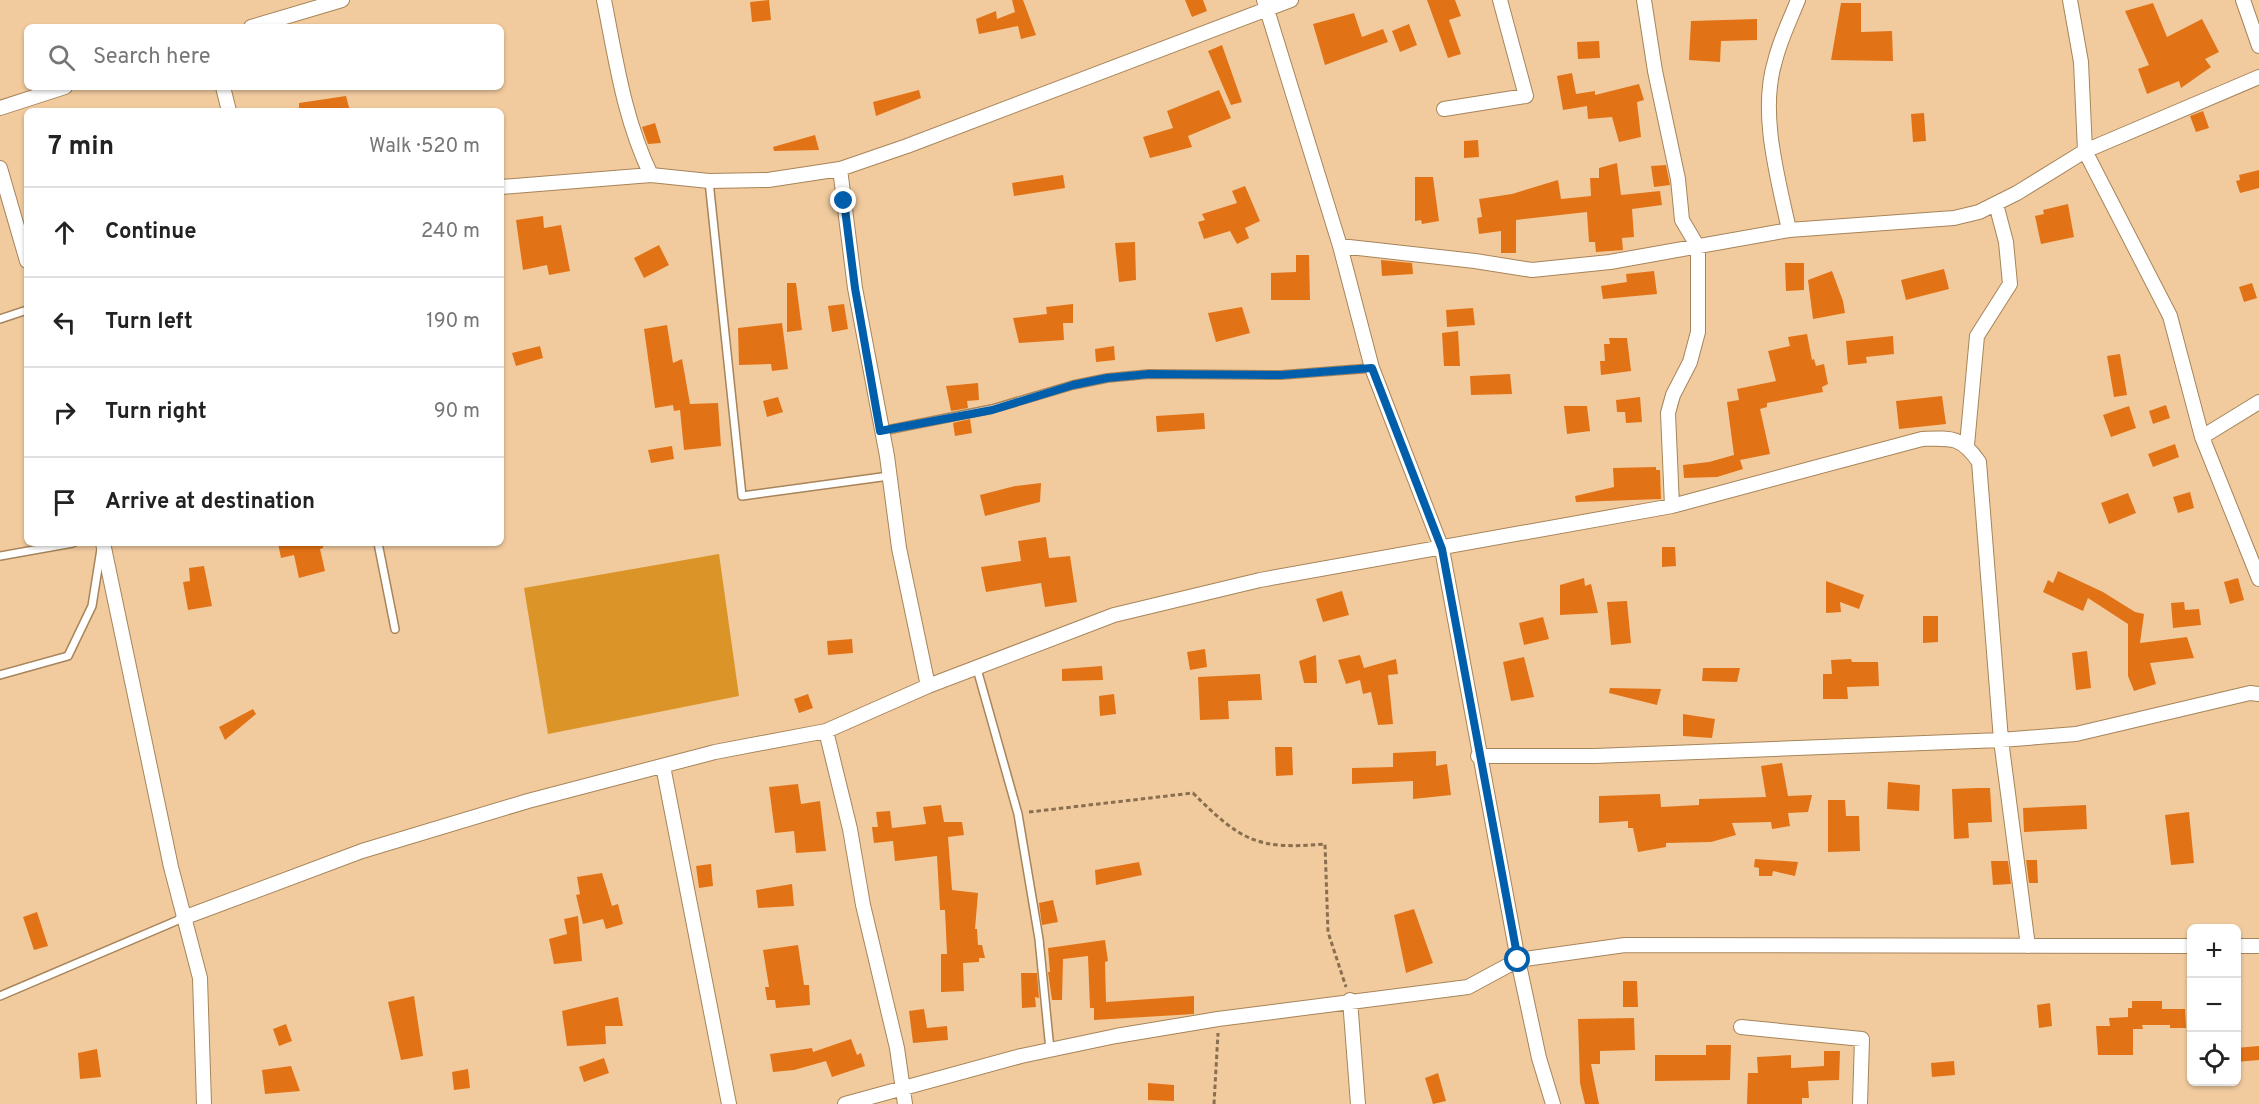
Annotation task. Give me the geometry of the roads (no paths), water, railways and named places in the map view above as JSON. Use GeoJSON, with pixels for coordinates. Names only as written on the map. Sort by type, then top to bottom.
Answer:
{"type":"FeatureCollection","features":[{"type":"Feature","properties":{"kind":"street"},"geometry":{"type":"LineString","coordinates":[[260,24],[342,0]]}},
{"type":"Feature","properties":{"kind":"street"},"geometry":{"type":"LineString","coordinates":[[604,0],[620,89],[640,154],[651,175]]}},
{"type":"Feature","properties":{"kind":"street"},"geometry":{"type":"LineString","coordinates":[[504,187],[651,175],[709,181],[776,179],[840,169],[907,146],[1265,5],[1291,0]]}},
{"type":"Feature","properties":{"kind":"street"},"geometry":{"type":"LineString","coordinates":[[1443,109],[1526,96],[1500,0]]}},
{"type":"Feature","properties":{"kind":"street"},"geometry":{"type":"LineString","coordinates":[[1644,0],[1655,71],[1678,179],[1682,220],[1698,247],[1698,332],[1690,362],[1673,395],[1668,413],[1672,506]]}},
{"type":"Feature","properties":{"kind":"street"},"geometry":{"type":"LineString","coordinates":[[1789,230],[1770,138],[1771,84],[1774,62],[1798,0]]}},
{"type":"Feature","properties":{"kind":"street"},"geometry":{"type":"LineString","coordinates":[[2070,0],[2081,62],[2085,151],[2170,316],[2202,437],[2259,579]]}},
{"type":"Feature","properties":{"kind":"street"},"geometry":{"type":"LineString","coordinates":[[2243,0],[2259,46]]}},
{"type":"Feature","properties":{"kind":"street"},"geometry":{"type":"LineString","coordinates":[[1265,5],[1340,246],[1372,368],[1442,549],[1478,756],[1518,960],[1539,1058],[1553,1104]]}},
{"type":"Feature","properties":{"kind":"street"},"geometry":{"type":"LineString","coordinates":[[1340,246],[1475,261],[1532,270],[1569,268],[1789,230],[1932,221],[1979,212],[2040,181],[2085,151],[2259,77]]}},
{"type":"Feature","properties":{"kind":"street"},"geometry":{"type":"LineString","coordinates":[[0,108],[56,90]]}},
{"type":"Feature","properties":{"kind":"street"},"geometry":{"type":"LineString","coordinates":[[224,90],[228,108]]}},
{"type":"Feature","properties":{"kind":"street"},"geometry":{"type":"LineString","coordinates":[[0,168],[24,251]]}},
{"type":"Feature","properties":{"kind":"street"},"geometry":{"type":"LineString","coordinates":[[840,169],[855,288],[889,476],[899,548],[928,686]]}},
{"type":"Feature","properties":{"kind":"street"},"geometry":{"type":"LineString","coordinates":[[1967,445],[1977,336],[2010,284],[2006,242],[1996,204]]}},
{"type":"Feature","properties":{"kind":"street"},"geometry":{"type":"LineString","coordinates":[[2202,437],[2259,402]]}},
{"type":"Feature","properties":{"kind":"street"},"geometry":{"type":"LineString","coordinates":[[183,918],[362,851],[528,801],[715,752],[826,731],[928,686],[1114,615],[1260,580],[1672,506],[1922,439],[1950,438],[1967,445],[1979,462],[2001,740],[2028,946]]}},
{"type":"Feature","properties":{"kind":"street"},"geometry":{"type":"LineString","coordinates":[[103,546],[183,918],[200,978],[204,1104]]}},
{"type":"Feature","properties":{"kind":"street"},"geometry":{"type":"LineString","coordinates":[[1478,756],[1595,756],[2001,740],[2076,734],[2250,693],[2259,694]]}},
{"type":"Feature","properties":{"kind":"street"},"geometry":{"type":"LineString","coordinates":[[826,731],[850,829],[863,905],[897,1048],[905,1104]]}},
{"type":"Feature","properties":{"kind":"street"},"geometry":{"type":"LineString","coordinates":[[663,766],[729,1104]]}},
{"type":"Feature","properties":{"kind":"street"},"geometry":{"type":"LineString","coordinates":[[845,1104],[903,1086],[1050,1050],[1218,1019],[1350,1000],[1468,987],[1518,960],[1625,945],[2187,946]]}},
{"type":"Feature","properties":{"kind":"street"},"geometry":{"type":"LineString","coordinates":[[2241,946],[2259,946]]}},
{"type":"Feature","properties":{"kind":"street"},"geometry":{"type":"LineString","coordinates":[[1350,1000],[1358,1104]]}},
{"type":"Feature","properties":{"kind":"street"},"geometry":{"type":"LineString","coordinates":[[1741,1027],[1862,1039],[1860,1104]]}},
{"type":"Feature","properties":{"kind":"lane"},"geometry":{"type":"LineString","coordinates":[[709,181],[742,496],[889,476]]}},
{"type":"Feature","properties":{"kind":"lane"},"geometry":{"type":"LineString","coordinates":[[0,319],[24,311]]}},
{"type":"Feature","properties":{"kind":"lane"},"geometry":{"type":"LineString","coordinates":[[880,431],[992,410],[1073,385],[1107,378],[1149,374],[1281,375],[1372,368]]}},
{"type":"Feature","properties":{"kind":"lane"},"geometry":{"type":"LineString","coordinates":[[0,556],[56,546]]}},
{"type":"Feature","properties":{"kind":"lane"},"geometry":{"type":"LineString","coordinates":[[0,675],[68,656],[92,606],[102,546]]}},
{"type":"Feature","properties":{"kind":"lane"},"geometry":{"type":"LineString","coordinates":[[379,546],[395,629]]}},
{"type":"Feature","properties":{"kind":"lane"},"geometry":{"type":"LineString","coordinates":[[977,669],[1018,814],[1039,939],[1050,1050]]}},
{"type":"Feature","properties":{"kind":"lane"},"geometry":{"type":"LineString","coordinates":[[0,996],[183,918]]}}]}
